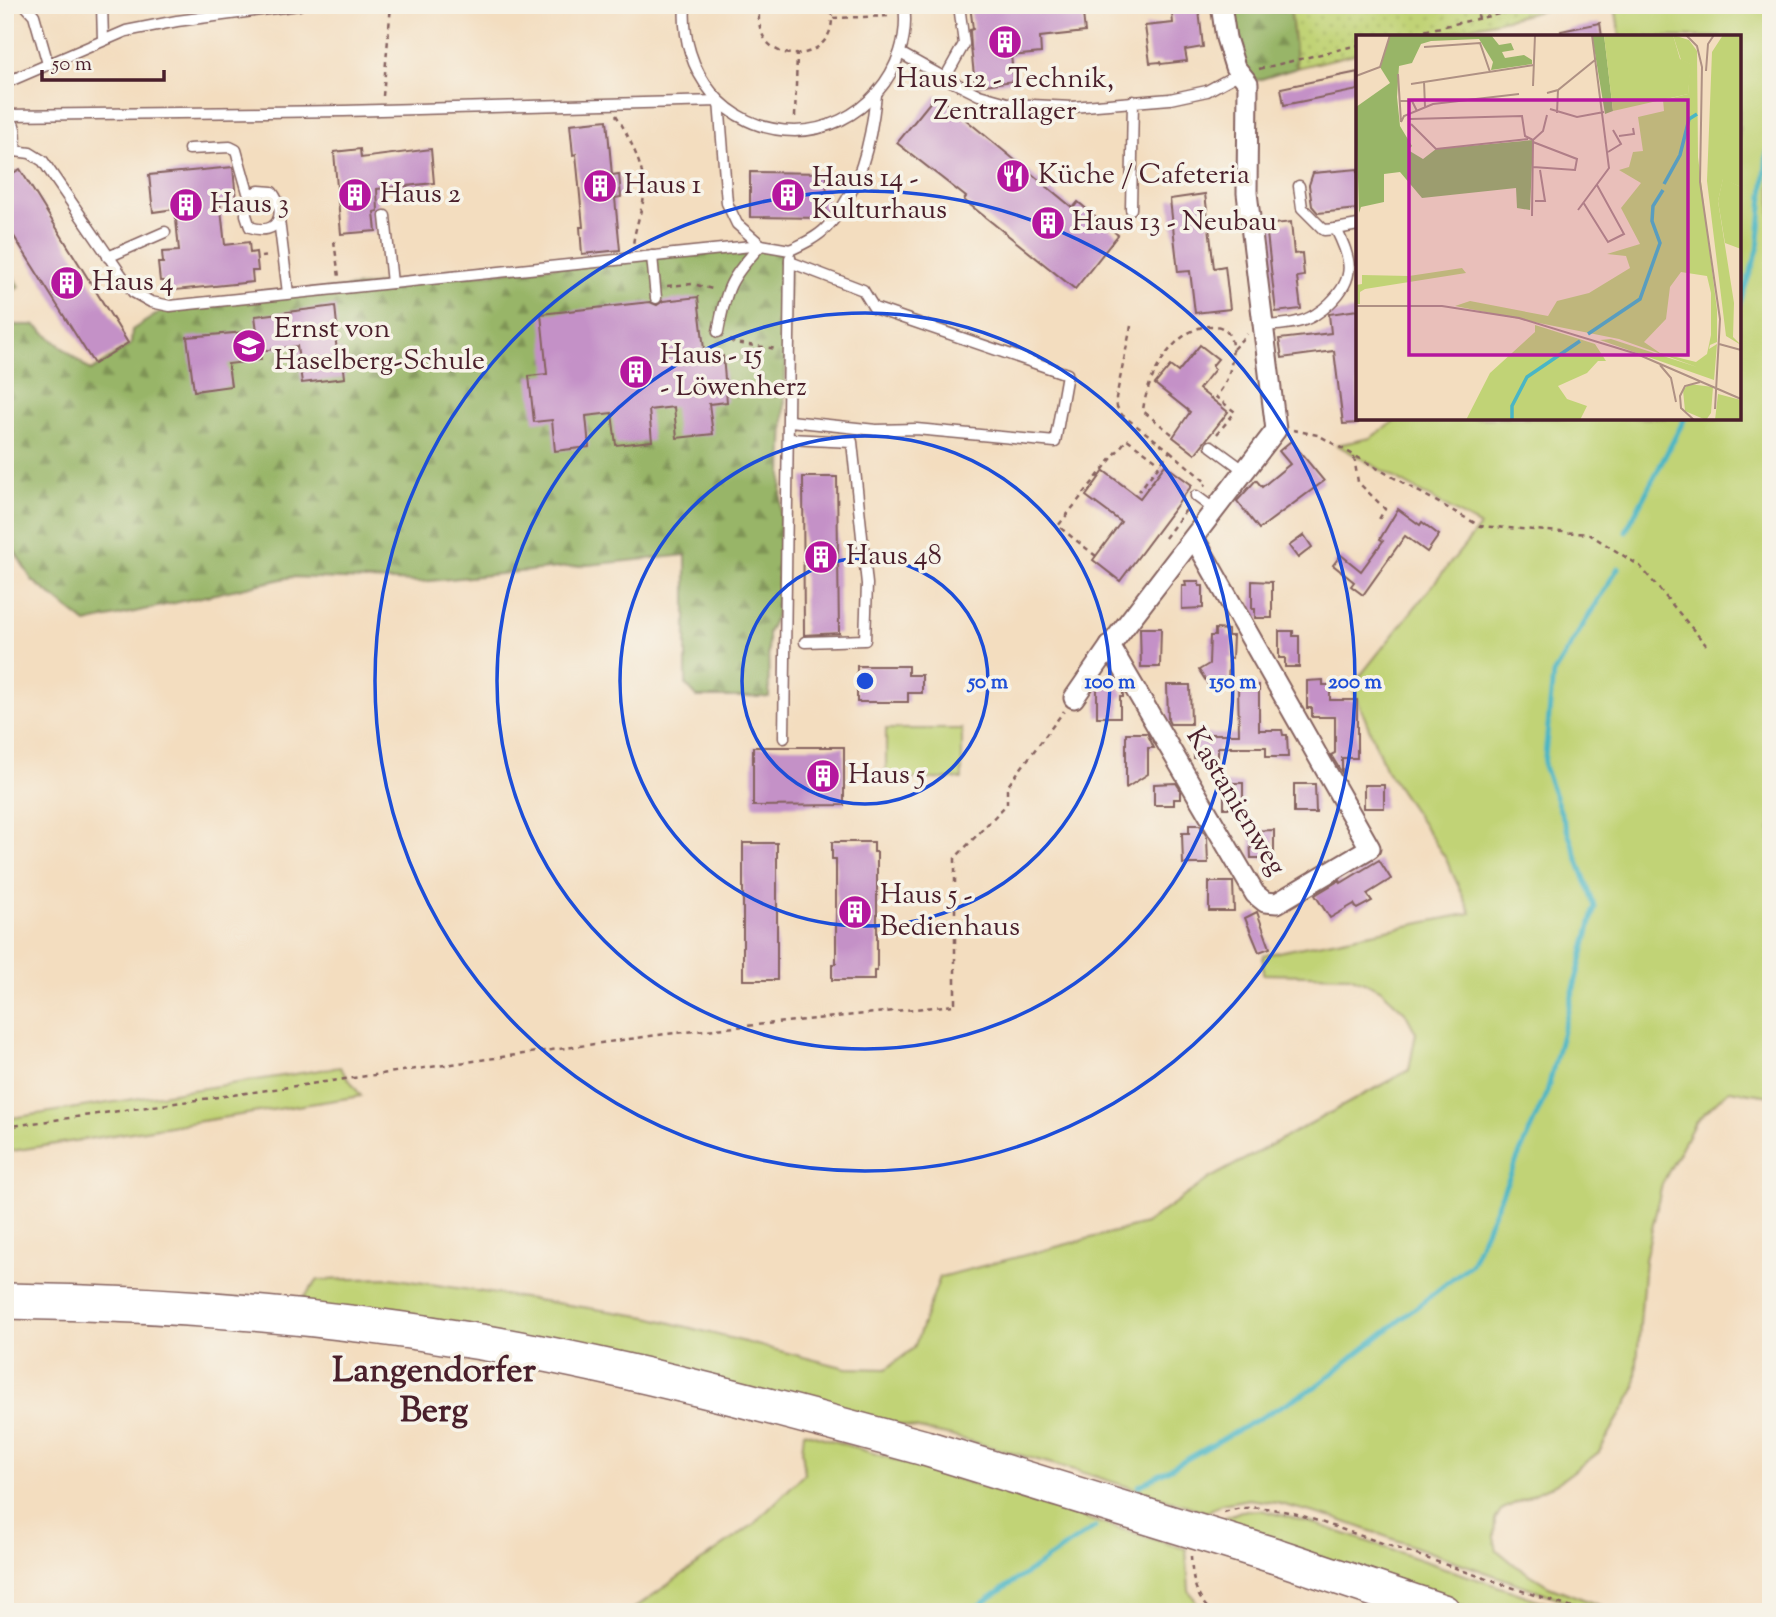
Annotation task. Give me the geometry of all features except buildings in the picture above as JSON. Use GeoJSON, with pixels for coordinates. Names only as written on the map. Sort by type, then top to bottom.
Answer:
{"type":"FeatureCollection","features":[{"type":"Feature","properties":{"kind":"highway"},"geometry":{"type":"LineString","coordinates":[[5,1301],[127,1304],[373,1325],[481,1342],[698,1387],[925,1448],[1276,1556],[1443,1612]]}},
{"type":"Feature","properties":{"kind":"street"},"geometry":{"type":"LineString","coordinates":[[1074,698],[1110,646],[1276,430],[1247,193],[1248,83],[1235,67],[1226,38],[1221,5]]}},
{"type":"Feature","properties":{"kind":"street","name":"Kastanienweg"},"geometry":{"type":"LineString","coordinates":[[1110,646],[1255,894],[1265,902],[1277,903],[1370,848],[1194,538]]}},
{"type":"Feature","properties":{"kind":"lane"},"geometry":{"type":"LineString","coordinates":[[25,5],[34,15],[48,64]]}},
{"type":"Feature","properties":{"kind":"lane"},"geometry":{"type":"LineString","coordinates":[[102,5],[103,40]]}},
{"type":"Feature","properties":{"kind":"lane"},"geometry":{"type":"LineString","coordinates":[[5,83],[103,40],[150,25],[299,5]]}},
{"type":"Feature","properties":{"kind":"lane"},"geometry":{"type":"LineString","coordinates":[[685,5],[684,33],[690,58],[702,81],[719,101],[741,117],[767,127],[794,131],[824,127],[852,114],[876,95],[890,75],[900,53],[904,10]]}},
{"type":"Feature","properties":{"kind":"lane"},"geometry":{"type":"LineString","coordinates":[[945,78],[964,44],[959,5]]}},
{"type":"Feature","properties":{"kind":"lane"},"geometry":{"type":"LineString","coordinates":[[900,53],[979,95],[1011,104],[1072,107],[1170,99],[1207,91],[1240,73]]}},
{"type":"Feature","properties":{"kind":"lane"},"geometry":{"type":"LineString","coordinates":[[6,115],[12,120],[17,134],[10,154],[30,153],[43,161],[134,292],[151,302],[170,306],[761,245],[790,250],[826,229],[851,195],[872,133],[876,95]]}},
{"type":"Feature","properties":{"kind":"lane"},"geometry":{"type":"LineString","coordinates":[[6,115],[382,110],[719,101]]}},
{"type":"Feature","properties":{"kind":"lane"},"geometry":{"type":"LineString","coordinates":[[719,101],[727,203],[737,224],[761,245]]}},
{"type":"Feature","properties":{"kind":"lane"},"geometry":{"type":"LineString","coordinates":[[1131,209],[1133,101]]}},
{"type":"Feature","properties":{"kind":"lane"},"geometry":{"type":"LineString","coordinates":[[189,149],[236,150],[249,196],[245,209],[250,228],[269,230],[275,227],[278,219]]}},
{"type":"Feature","properties":{"kind":"lane"},"geometry":{"type":"LineString","coordinates":[[1299,186],[1302,208],[1324,230],[1356,226]]}},
{"type":"Feature","properties":{"kind":"lane"},"geometry":{"type":"LineString","coordinates":[[249,196],[259,191],[272,192],[279,201],[278,219],[288,293]]}},
{"type":"Feature","properties":{"kind":"lane"},"geometry":{"type":"LineString","coordinates":[[385,216],[392,282]]}},
{"type":"Feature","properties":{"kind":"lane"},"geometry":{"type":"LineString","coordinates":[[1264,326],[1300,322],[1324,308],[1341,292],[1350,274],[1347,251],[1336,229]]}},
{"type":"Feature","properties":{"kind":"lane"},"geometry":{"type":"LineString","coordinates":[[108,257],[165,232]]}},
{"type":"Feature","properties":{"kind":"lane"},"geometry":{"type":"LineString","coordinates":[[718,332],[725,295],[740,268],[761,245]]}},
{"type":"Feature","properties":{"kind":"lane"},"geometry":{"type":"LineString","coordinates":[[785,738],[790,250]]}},
{"type":"Feature","properties":{"kind":"lane"},"geometry":{"type":"LineString","coordinates":[[652,256],[655,293]]}},
{"type":"Feature","properties":{"kind":"lane"},"geometry":{"type":"LineString","coordinates":[[790,262],[863,290],[873,308],[1067,374],[1055,442],[916,429],[876,430],[790,421]]}},
{"type":"Feature","properties":{"kind":"lane"},"geometry":{"type":"LineString","coordinates":[[789,439],[852,442],[867,584],[865,640],[805,642]]}},
{"type":"Feature","properties":{"kind":"lane"},"geometry":{"type":"LineString","coordinates":[[1211,446],[1245,471]]}},
{"type":"Feature","properties":{"kind":"lane"},"geometry":{"type":"LineString","coordinates":[[1196,496],[1215,510]]}},
{"type":"Feature","properties":{"kind":"path"},"geometry":{"type":"LineString","coordinates":[[382,110],[391,5]]}},
{"type":"Feature","properties":{"kind":"path"},"geometry":{"type":"LineString","coordinates":[[760,5],[759,29],[765,40],[774,49],[797,55],[808,53],[826,39],[833,18],[830,5]]}},
{"type":"Feature","properties":{"kind":"path"},"geometry":{"type":"LineString","coordinates":[[1475,5],[1479,18]]}},
{"type":"Feature","properties":{"kind":"path"},"geometry":{"type":"LineString","coordinates":[[1405,35],[1539,5]]}},
{"type":"Feature","properties":{"kind":"path"},"geometry":{"type":"LineString","coordinates":[[833,18],[904,10]]}},
{"type":"Feature","properties":{"kind":"path"},"geometry":{"type":"LineString","coordinates":[[1240,73],[1356,45]]}},
{"type":"Feature","properties":{"kind":"path"},"geometry":{"type":"LineString","coordinates":[[794,131],[797,55]]}},
{"type":"Feature","properties":{"kind":"path"},"geometry":{"type":"LineString","coordinates":[[608,104],[626,132],[644,180],[644,196],[631,258]]}},
{"type":"Feature","properties":{"kind":"path"},"geometry":{"type":"LineString","coordinates":[[334,240],[340,288]]}},
{"type":"Feature","properties":{"kind":"path"},"geometry":{"type":"LineString","coordinates":[[655,293],[693,284],[709,287],[725,295]]}},
{"type":"Feature","properties":{"kind":"path"},"geometry":{"type":"LineString","coordinates":[[1131,326],[1116,407],[1122,415],[1207,483],[1165,538]]}},
{"type":"Feature","properties":{"kind":"path"},"geometry":{"type":"LineString","coordinates":[[1172,434],[1143,411],[1149,382],[1173,346],[1189,331],[1203,327],[1222,328],[1230,337],[1232,355],[1226,383],[1216,397],[1235,412],[1211,446]]}},
{"type":"Feature","properties":{"kind":"path"},"geometry":{"type":"LineString","coordinates":[[718,332],[734,343],[789,351]]}},
{"type":"Feature","properties":{"kind":"path"},"geometry":{"type":"LineString","coordinates":[[1276,430],[1298,430],[1318,435],[1480,526],[1589,534],[1640,566],[1706,645]]}},
{"type":"Feature","properties":{"kind":"path"},"geometry":{"type":"LineString","coordinates":[[1096,556],[1058,526],[1127,439],[1161,464]]}},
{"type":"Feature","properties":{"kind":"path"},"geometry":{"type":"LineString","coordinates":[[1139,492],[1170,451]]}},
{"type":"Feature","properties":{"kind":"path"},"geometry":{"type":"LineString","coordinates":[[1354,457],[1358,482],[1385,509],[1378,521]]}},
{"type":"Feature","properties":{"kind":"path"},"geometry":{"type":"LineString","coordinates":[[5,1127],[665,1034],[955,1005],[955,858],[1007,804],[1007,787],[1074,698]]}},
{"type":"Feature","properties":{"kind":"path"},"geometry":{"type":"LineString","coordinates":[[1217,1516],[1244,1506],[1267,1507],[1297,1514],[1584,1612]]}},
{"type":"Feature","properties":{"kind":"path"},"geometry":{"type":"LineString","coordinates":[[1191,1555],[1194,1586],[1205,1606],[1212,1612]]}},
{"type":"Feature","properties":{"kind":"green space"},"geometry":{"type":"Polygon","coordinates":[[[1221,5],[1290,5],[1297,68],[1248,83],[1221,5]]]}},
{"type":"Feature","properties":{"kind":"green space"},"geometry":{"type":"Polygon","coordinates":[[[1290,5],[1566,5],[1438,35],[1356,35],[1356,53],[1297,68],[1290,5]]]}},
{"type":"Feature","properties":{"kind":"green space"},"geometry":{"type":"Polygon","coordinates":[[[1615,5],[1771,5],[1771,1096],[1729,1090],[1695,1122],[1662,1184],[1645,1260],[1635,1389],[1599,1452],[1559,1482],[1501,1510],[1495,1520],[1494,1538],[1497,1550],[1515,1565],[1549,1586],[1617,1612],[1597,1612],[1337,1519],[1277,1503],[1249,1499],[1221,1504],[1207,1512],[1078,1471],[951,1436],[296,1306],[318,1280],[391,1278],[648,1317],[846,1368],[886,1369],[914,1348],[940,1277],[1145,1224],[1210,1178],[1409,1070],[1416,1033],[1405,1012],[1380,989],[1350,976],[1263,974],[1263,955],[1471,913],[1446,859],[1385,768],[1352,686],[1480,526],[1337,445],[1370,438],[1396,420],[1741,420],[1741,35],[1620,35],[1615,5]]]}},
{"type":"Feature","properties":{"kind":"green space"},"geometry":{"type":"Polygon","coordinates":[[[761,245],[790,250],[777,613],[768,633],[769,697],[697,697],[686,685],[686,555],[420,582],[291,577],[86,623],[32,580],[5,535],[5,322],[35,325],[91,371],[131,344],[132,330],[170,306],[761,245]]]}},
{"type":"Feature","properties":{"kind":"green space"},"geometry":{"type":"Polygon","coordinates":[[[5,262],[19,287],[5,297],[5,262]]]}},
{"type":"Feature","properties":{"kind":"green space"},"geometry":{"type":"Polygon","coordinates":[[[886,729],[962,729],[962,779],[886,779],[886,729]]]}},
{"type":"Feature","properties":{"kind":"green space"},"geometry":{"type":"Polygon","coordinates":[[[340,1067],[361,1096],[5,1152],[5,1119],[340,1067]]]}},
{"type":"Feature","properties":{"kind":"green space"},"geometry":{"type":"Polygon","coordinates":[[[804,1432],[1186,1549],[1189,1590],[1202,1612],[629,1612],[754,1524],[805,1473],[802,1451],[804,1432]]]}},
{"type":"Feature","properties":{"kind":"green space"},"geometry":{"type":"Polygon","coordinates":[[[1261,1510],[1319,1525],[1573,1612],[1478,1612],[1214,1522],[1241,1511],[1261,1510]]]}},
{"type":"Feature","properties":{"kind":"waterway"},"geometry":{"type":"LineString","coordinates":[[1741,299],[1758,250],[1767,153],[1771,145]]}},
{"type":"Feature","properties":{"kind":"waterway"},"geometry":{"type":"LineString","coordinates":[[1626,531],[1684,420]]}},
{"type":"Feature","properties":{"kind":"waterway"},"geometry":{"type":"LineString","coordinates":[[1139,1486],[1315,1387],[1471,1264],[1547,1092],[1595,907],[1544,766],[1553,674],[1618,568]]}},
{"type":"Feature","properties":{"kind":"waterway"},"geometry":{"type":"LineString","coordinates":[[969,1612],[1095,1527]]}},
{"type":"Feature","properties":{"kind":"place","name":"Haus 12 - Technik, Zentrallager"},"geometry":{"type":"Point","coordinates":[1005,42]}},
{"type":"Feature","properties":{"kind":"place","name":"Küche / Cafeteria"},"geometry":{"type":"Point","coordinates":[1013,176]}},
{"type":"Feature","properties":{"kind":"place","name":"Haus 1"},"geometry":{"type":"Point","coordinates":[600,186]}},
{"type":"Feature","properties":{"kind":"place","name":"Haus 2"},"geometry":{"type":"Point","coordinates":[355,195]}},
{"type":"Feature","properties":{"kind":"place","name":"Haus 14 - Kulturhaus"},"geometry":{"type":"Point","coordinates":[788,195]}},
{"type":"Feature","properties":{"kind":"place","name":"Haus 3"},"geometry":{"type":"Point","coordinates":[186,205]}},
{"type":"Feature","properties":{"kind":"place","name":"Haus 13 - Neubau"},"geometry":{"type":"Point","coordinates":[1048,223]}},
{"type":"Feature","properties":{"kind":"place","name":"Haus 4"},"geometry":{"type":"Point","coordinates":[67,283]}},
{"type":"Feature","properties":{"kind":"place","name":"Ernst von Haselberg-Schule"},"geometry":{"type":"Point","coordinates":[249,346]}},
{"type":"Feature","properties":{"kind":"place","name":"Haus - 15 - Löwenherz"},"geometry":{"type":"Point","coordinates":[636,372]}},
{"type":"Feature","properties":{"kind":"place","name":"Haus 48"},"geometry":{"type":"Point","coordinates":[821,557]}},
{"type":"Feature","properties":{"kind":"place","name":"Haus 5"},"geometry":{"type":"Point","coordinates":[823,776]}},
{"type":"Feature","properties":{"kind":"place","name":"Haus 5 - Bedienhaus"},"geometry":{"type":"Point","coordinates":[855,912]}},
{"type":"Feature","properties":{"kind":"district","name":"Langendorfer Berg"},"geometry":{"type":"Point","coordinates":[434,1392]}}]}
